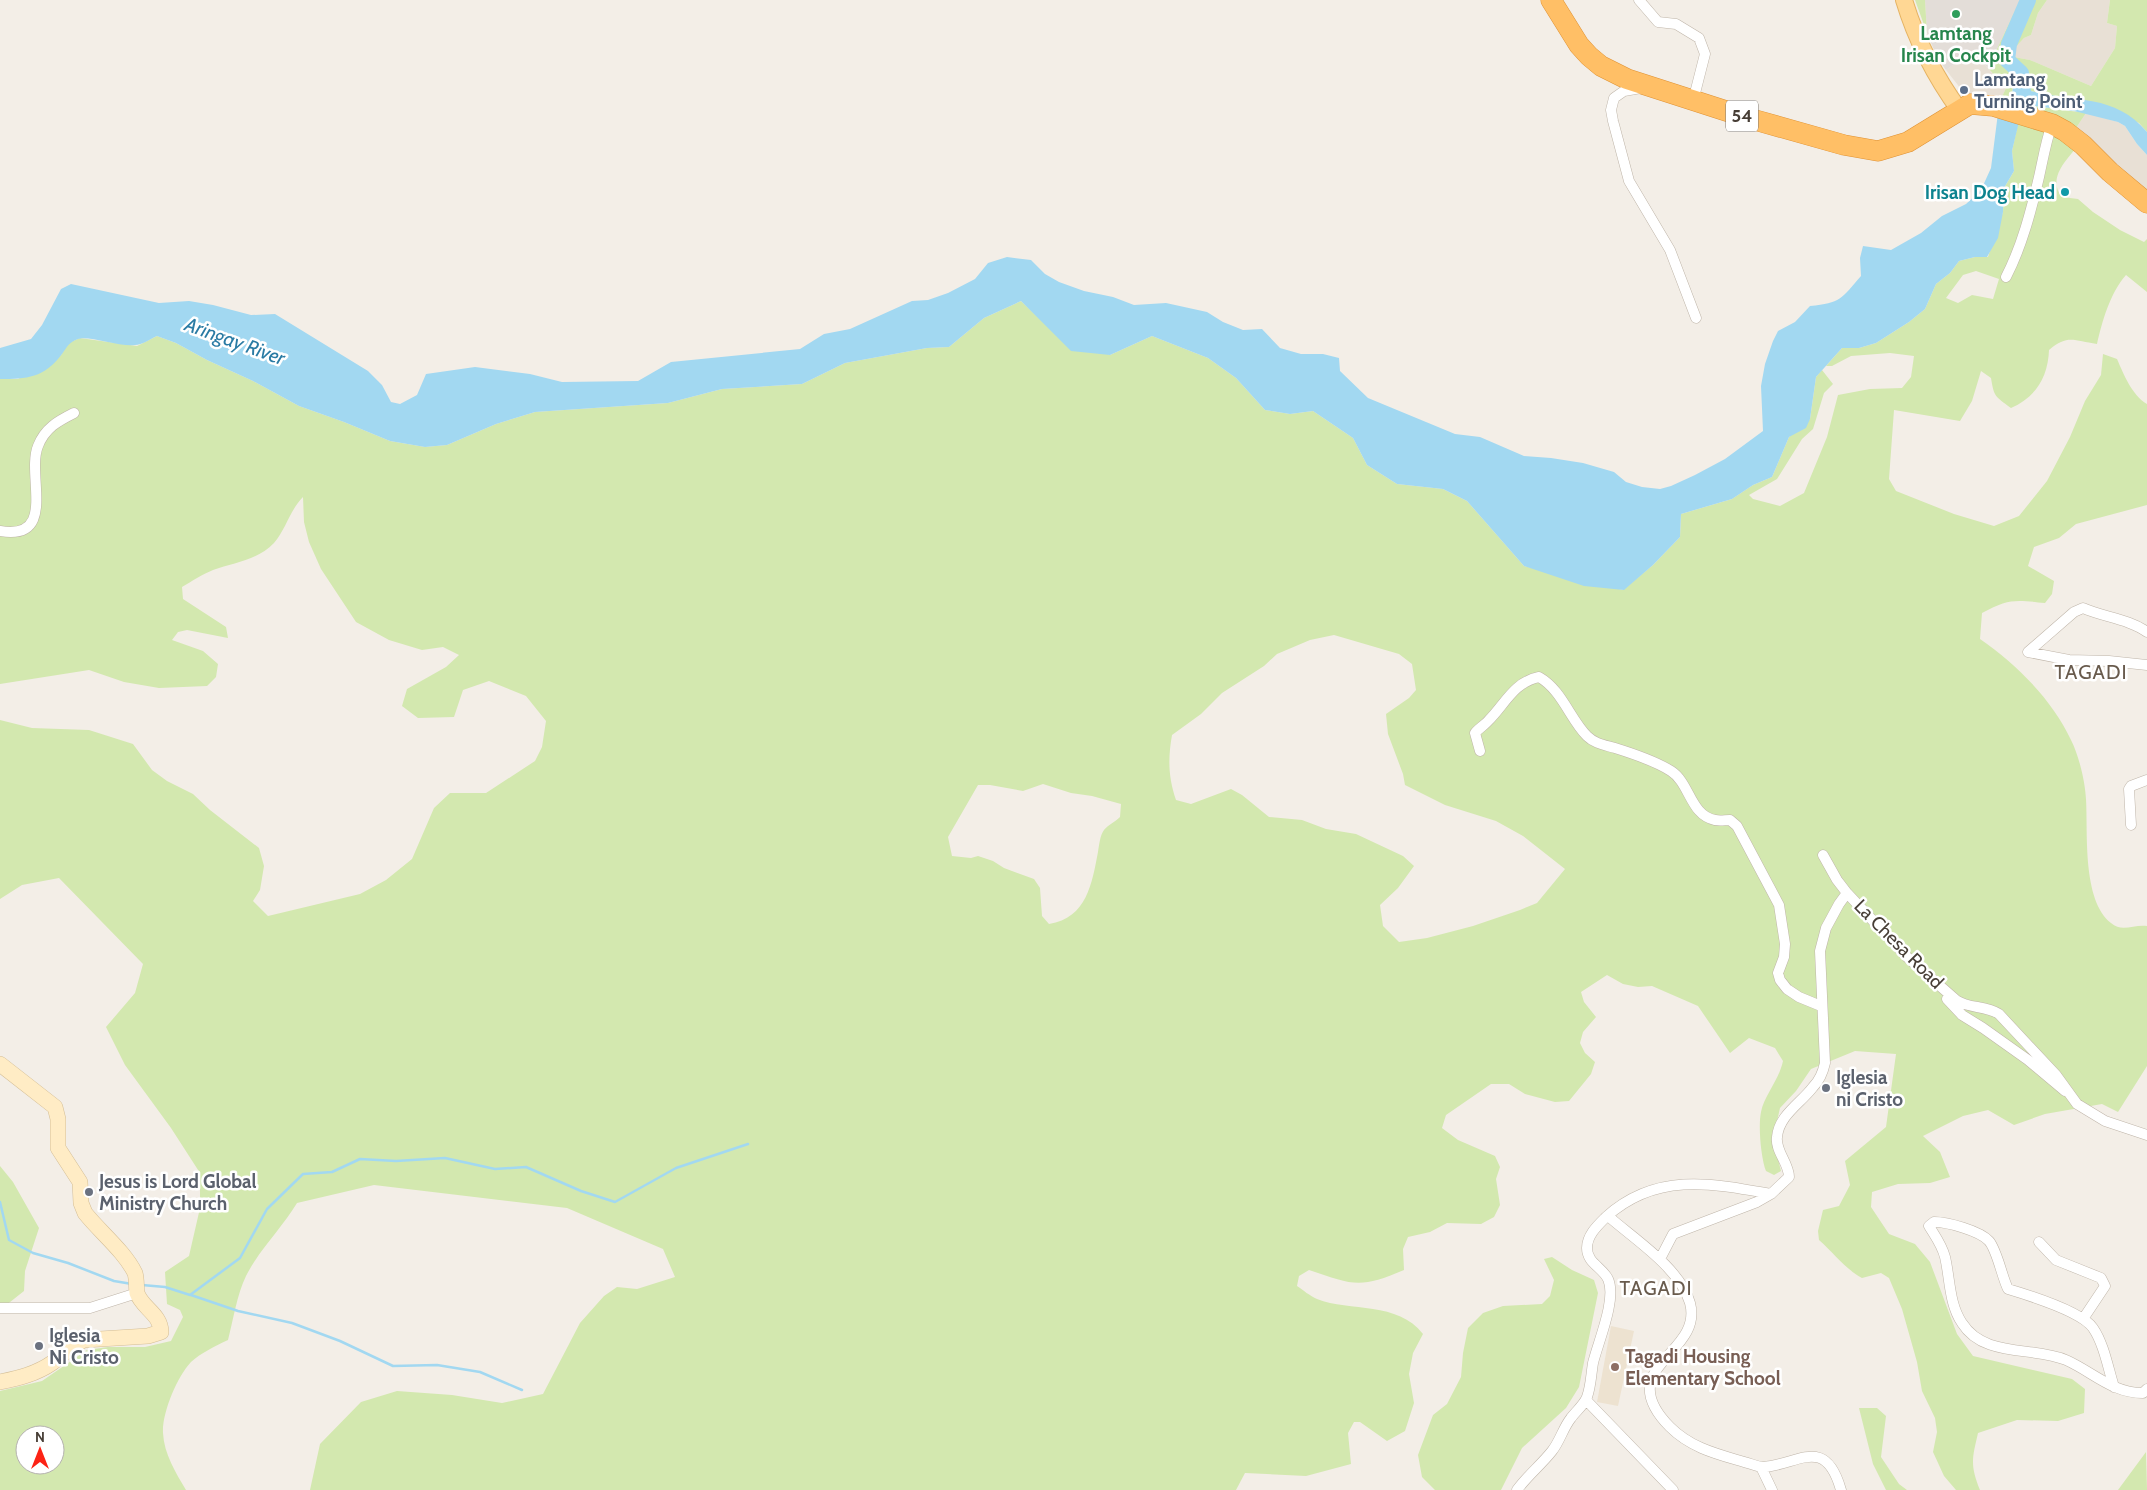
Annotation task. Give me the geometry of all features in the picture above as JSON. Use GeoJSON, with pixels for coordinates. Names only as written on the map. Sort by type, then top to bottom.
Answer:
{"type":"FeatureCollection","features":[{"type":"Feature","properties":{"kind":"highway","name":"54"},"geometry":{"type":"LineString","coordinates":[[1551,0],[1579,45],[1589,56],[1612,72],[1693,101],[1826,140],[1878,151],[1908,142],[1970,104],[1980,103],[2052,124],[2075,138],[2110,172],[2147,203]]}},
{"type":"Feature","properties":{"kind":"main road"},"geometry":{"type":"LineString","coordinates":[[1904,0],[1909,16],[1936,76],[1960,111]]}},
{"type":"Feature","properties":{"kind":"main road"},"geometry":{"type":"LineString","coordinates":[[0,1064],[55,1107],[58,1118],[58,1148],[80,1182],[83,1208],[95,1226],[131,1267],[137,1286],[161,1327],[161,1332],[148,1336],[84,1340],[77,1343],[60,1358],[41,1370],[0,1382]]}},
{"type":"Feature","properties":{"kind":"street"},"geometry":{"type":"LineString","coordinates":[[1639,0],[1658,22],[1676,24],[1699,38],[1704,54],[1693,101]]}},
{"type":"Feature","properties":{"kind":"street"},"geometry":{"type":"LineString","coordinates":[[1653,87],[1632,88],[1618,94],[1612,103],[1613,121],[1628,181],[1670,250],[1696,318]]}},
{"type":"Feature","properties":{"kind":"street"},"geometry":{"type":"LineString","coordinates":[[2006,277],[2022,242],[2045,145],[2052,124]]}},
{"type":"Feature","properties":{"kind":"street"},"geometry":{"type":"LineString","coordinates":[[0,531],[15,532],[26,529],[32,522],[37,509],[34,461],[38,446],[52,424],[74,413]]}},
{"type":"Feature","properties":{"kind":"street"},"geometry":{"type":"LineString","coordinates":[[2147,632],[2139,626],[2100,616],[2082,608],[2074,612],[2028,652],[2069,660],[2109,661],[2147,665]]}},
{"type":"Feature","properties":{"kind":"street"},"geometry":{"type":"LineString","coordinates":[[1480,751],[1474,733],[1489,720],[1498,707],[1516,689],[1532,679],[1539,678],[1555,692],[1588,737],[1596,743],[1653,762],[1677,775],[1686,785],[1691,801],[1705,815],[1717,821],[1730,820],[1737,826],[1779,906],[1785,944],[1784,957],[1778,973],[1780,980],[1787,989],[1799,997],[1822,1006]]}},
{"type":"Feature","properties":{"kind":"street"},"geometry":{"type":"LineString","coordinates":[[2131,825],[2129,789],[2131,786],[2147,780]]}},
{"type":"Feature","properties":{"kind":"street"},"geometry":{"type":"LineString","coordinates":[[1823,855],[1847,893]]}},
{"type":"Feature","properties":{"kind":"street","name":"La Chesa Road"},"geometry":{"type":"LineString","coordinates":[[1771,1194],[1790,1178],[1789,1169],[1776,1143],[1779,1126],[1822,1076],[1826,1063],[1820,951],[1822,939],[1839,904],[1847,893],[1907,957],[1962,1004],[1990,1008],[1999,1014],[2056,1075],[2077,1104],[2105,1121],[2147,1134]]}},
{"type":"Feature","properties":{"kind":"street"},"geometry":{"type":"LineString","coordinates":[[1936,981],[1947,1000],[1962,1016],[1983,1028],[2028,1060],[2070,1095]]}},
{"type":"Feature","properties":{"kind":"street"},"geometry":{"type":"LineString","coordinates":[[1517,1490],[1553,1450],[1563,1429],[1586,1400],[1609,1302],[1610,1288],[1605,1274],[1589,1258],[1588,1242],[1596,1226],[1627,1201],[1664,1186],[1702,1183],[1771,1194]]}},
{"type":"Feature","properties":{"kind":"street"},"geometry":{"type":"LineString","coordinates":[[1660,1260],[1670,1238],[1679,1230],[1757,1202],[1771,1194]]}},
{"type":"Feature","properties":{"kind":"street"},"geometry":{"type":"LineString","coordinates":[[1608,1216],[1660,1260],[1683,1288],[1690,1304],[1692,1320],[1689,1330],[1664,1359],[1650,1384],[1649,1391],[1654,1408],[1679,1435],[1695,1446],[1761,1467],[1803,1456],[1820,1458],[1828,1464],[1835,1474],[1841,1490]]}},
{"type":"Feature","properties":{"kind":"street"},"geometry":{"type":"LineString","coordinates":[[2114,1386],[2100,1341],[2093,1328],[2083,1319],[2035,1297],[2008,1289],[1989,1241],[1968,1230],[1946,1222],[1934,1222],[1929,1226],[1943,1251],[1961,1323],[1974,1338],[1988,1346],[2043,1353],[2067,1361],[2114,1386],[2128,1393],[2142,1393],[2147,1389]]}},
{"type":"Feature","properties":{"kind":"street"},"geometry":{"type":"LineString","coordinates":[[2039,1242],[2056,1260],[2101,1278],[2104,1286],[2083,1319]]}},
{"type":"Feature","properties":{"kind":"street"},"geometry":{"type":"LineString","coordinates":[[0,1308],[90,1308],[137,1286]]}},
{"type":"Feature","properties":{"kind":"street"},"geometry":{"type":"LineString","coordinates":[[1586,1400],[1673,1490]]}},
{"type":"Feature","properties":{"kind":"street"},"geometry":{"type":"LineString","coordinates":[[1761,1467],[1772,1490]]}},
{"type":"Feature","properties":{"kind":"shaded area"},"geometry":{"type":"Polygon","coordinates":[[[1925,0],[2020,0],[1988,68],[1972,51],[1946,70],[1937,57],[1927,33],[1925,0]]]}},
{"type":"Feature","properties":{"kind":"shaded area"},"geometry":{"type":"Polygon","coordinates":[[[2047,0],[2110,0],[2107,23],[2117,26],[2115,48],[2091,86],[2030,60],[2014,57],[2012,50],[2024,38],[2031,35],[2038,13],[2047,0]]]}},
{"type":"Feature","properties":{"kind":"shaded area"},"geometry":{"type":"Polygon","coordinates":[[[1972,51],[2006,88],[2001,99],[1973,96],[1961,89],[1946,70],[1972,51]]]}},
{"type":"Feature","properties":{"kind":"shaded area"},"geometry":{"type":"Polygon","coordinates":[[[2086,113],[2118,122],[2125,126],[2147,155],[2147,196],[2076,128],[2086,113]]]}},
{"type":"Feature","properties":{"kind":"shaded area","name":"Tagadi Housing Elementary School"},"geometry":{"type":"Polygon","coordinates":[[[1611,1326],[1634,1331],[1618,1406],[1597,1402],[1611,1326]]]}},
{"type":"Feature","properties":{"kind":"green space"},"geometry":{"type":"Polygon","coordinates":[[[1915,0],[1925,0],[1927,33],[1915,0]]]}},
{"type":"Feature","properties":{"kind":"green space"},"geometry":{"type":"Polygon","coordinates":[[[2020,0],[2047,0],[2038,13],[2031,35],[2024,38],[2012,51],[2014,57],[2030,60],[2091,86],[2115,48],[2117,26],[2107,23],[2110,0],[2147,0],[2147,132],[2139,123],[2074,98],[2052,97],[2031,91],[2014,79],[2012,95],[2004,104],[2001,99],[2006,88],[1988,68],[2020,0]]]}},
{"type":"Feature","properties":{"kind":"green space"},"geometry":{"type":"Polygon","coordinates":[[[2027,105],[2086,113],[2076,128],[2022,109],[2027,105]]]}},
{"type":"Feature","properties":{"kind":"green space"},"geometry":{"type":"Polygon","coordinates":[[[2019,119],[2078,146],[2060,170],[2056,183],[2058,190],[2062,197],[2078,199],[2093,212],[2120,230],[2144,242],[2147,239],[2147,292],[2126,275],[2111,299],[2097,344],[2066,340],[2049,350],[2046,369],[2039,385],[2027,398],[2011,408],[1996,396],[1991,378],[1981,371],[1972,401],[1960,421],[1894,410],[1889,479],[1896,491],[1954,514],[1994,526],[2019,516],[2047,481],[2070,437],[2085,401],[2101,375],[2103,354],[2117,359],[2133,390],[2147,404],[2147,505],[2076,524],[2059,538],[2034,547],[2028,566],[2054,581],[2052,594],[2045,603],[2027,601],[2006,602],[1982,613],[1980,639],[2020,671],[2032,684],[2054,710],[2074,746],[2085,792],[2088,865],[2091,883],[2095,899],[2102,912],[2115,926],[2124,928],[2147,926],[2147,1066],[2118,1112],[2102,1104],[2045,1114],[2014,1125],[1988,1110],[1963,1116],[1923,1136],[1940,1152],[1950,1177],[1930,1183],[1898,1184],[1872,1192],[1871,1207],[1889,1234],[1915,1244],[1930,1262],[1957,1334],[1973,1356],[2072,1379],[2085,1389],[2084,1413],[2058,1421],[2017,1420],[1978,1433],[1974,1449],[1973,1468],[1980,1490],[1956,1490],[1944,1476],[1933,1452],[1937,1432],[1935,1418],[1922,1391],[1917,1362],[1902,1309],[1889,1278],[1881,1273],[1862,1278],[1844,1265],[1819,1240],[1818,1231],[1823,1210],[1839,1206],[1850,1185],[1845,1161],[1886,1127],[1896,1054],[1855,1051],[1811,1069],[1796,1091],[1780,1108],[1773,1139],[1781,1171],[1774,1175],[1766,1171],[1764,1165],[1760,1125],[1761,1112],[1765,1100],[1783,1061],[1775,1048],[1749,1038],[1730,1053],[1698,1006],[1652,986],[1638,987],[1623,984],[1607,975],[1581,992],[1584,1002],[1596,1017],[1583,1032],[1580,1043],[1585,1053],[1595,1062],[1591,1074],[1569,1101],[1555,1102],[1525,1094],[1509,1084],[1491,1084],[1446,1115],[1442,1128],[1458,1140],[1495,1156],[1500,1167],[1496,1179],[1500,1205],[1494,1217],[1481,1224],[1447,1223],[1430,1232],[1408,1237],[1403,1249],[1404,1270],[1377,1280],[1356,1283],[1347,1282],[1309,1270],[1299,1276],[1297,1286],[1317,1299],[1401,1316],[1423,1334],[1413,1353],[1409,1374],[1414,1403],[1405,1431],[1387,1441],[1360,1422],[1354,1422],[1348,1433],[1351,1464],[1306,1476],[1245,1473],[1236,1490],[310,1490],[320,1444],[361,1402],[397,1391],[452,1395],[502,1403],[543,1394],[580,1323],[604,1296],[617,1287],[637,1289],[675,1277],[663,1249],[567,1208],[374,1185],[297,1203],[251,1266],[238,1299],[228,1340],[208,1350],[191,1362],[181,1377],[171,1396],[163,1425],[163,1433],[168,1456],[186,1490],[0,1490],[0,1391],[42,1381],[87,1350],[108,1347],[145,1347],[171,1341],[183,1317],[180,1310],[167,1304],[165,1272],[189,1256],[200,1208],[200,1173],[171,1128],[125,1065],[106,1027],[135,993],[143,964],[59,878],[22,885],[0,899],[0,720],[32,728],[89,730],[133,744],[152,770],[167,781],[193,794],[210,810],[259,848],[264,866],[260,890],[253,901],[268,916],[360,894],[386,880],[412,859],[434,808],[450,793],[486,793],[535,761],[542,747],[546,721],[526,696],[489,681],[463,690],[454,717],[418,718],[402,706],[407,689],[446,667],[459,655],[443,647],[422,650],[389,640],[356,622],[321,569],[309,542],[304,522],[303,497],[278,538],[268,549],[253,557],[213,570],[182,587],[183,599],[226,627],[228,638],[187,630],[178,632],[172,640],[203,651],[218,664],[216,677],[207,686],[159,688],[124,682],[89,670],[0,684],[0,379],[18,379],[61,355],[68,343],[80,338],[137,346],[157,336],[176,343],[299,406],[390,441],[425,447],[447,445],[496,424],[535,412],[668,403],[722,389],[802,384],[845,363],[927,348],[949,347],[984,318],[1021,301],[1044,323],[1110,355],[1152,336],[1208,358],[1236,378],[1265,410],[1290,414],[1313,411],[1353,438],[1367,465],[1397,484],[1443,489],[1467,501],[1524,566],[1623,590],[1653,565],[1680,537],[1681,514],[1732,499],[1753,485],[1772,477],[1789,437],[1810,419],[1816,377],[1822,370],[1833,384],[1824,393],[1813,429],[1802,439],[1777,479],[1749,495],[1753,499],[1780,506],[1804,493],[1827,437],[1838,395],[1870,389],[1902,388],[1911,377],[1914,356],[1890,353],[1851,356],[1832,366],[1826,366],[1842,348],[1859,348],[1876,343],[1909,322],[1925,309],[1936,284],[1950,273],[1959,261],[1975,257],[1988,257],[2003,212],[2004,188],[2014,171],[2012,151],[2019,119]],[[1976,271],[1963,275],[1946,298],[1958,303],[1972,295],[1993,299],[1999,279],[1976,271]],[[1334,635],[1310,640],[1277,654],[1264,666],[1222,693],[1201,714],[1172,735],[1170,768],[1171,783],[1176,800],[1191,804],[1231,789],[1242,795],[1269,817],[1302,820],[1326,829],[1356,834],[1403,856],[1414,866],[1398,888],[1380,905],[1383,926],[1399,942],[1427,938],[1473,926],[1537,903],[1565,869],[1523,836],[1496,821],[1445,805],[1405,785],[1403,774],[1388,734],[1386,714],[1409,698],[1416,690],[1412,664],[1399,654],[1334,635]],[[1043,784],[1023,791],[990,785],[978,785],[948,837],[952,856],[971,858],[978,856],[1034,879],[1040,888],[1042,916],[1049,924],[1072,915],[1086,897],[1103,832],[1120,817],[1121,804],[1092,796],[1071,793],[1043,784]]]}},
{"type":"Feature","properties":{"kind":"green space"},"geometry":{"type":"Polygon","coordinates":[[[0,1166],[13,1182],[39,1228],[25,1271],[24,1291],[0,1310],[0,1166]]]}},
{"type":"Feature","properties":{"kind":"green space"},"geometry":{"type":"Polygon","coordinates":[[[1552,1257],[1572,1270],[1594,1280],[1598,1293],[1579,1387],[1566,1408],[1522,1448],[1501,1490],[1435,1490],[1422,1477],[1418,1455],[1433,1415],[1447,1404],[1461,1377],[1468,1328],[1483,1313],[1503,1306],[1542,1304],[1550,1296],[1554,1280],[1544,1259],[1552,1257]]]}},
{"type":"Feature","properties":{"kind":"green space"},"geometry":{"type":"Polygon","coordinates":[[[1859,1408],[1877,1408],[1886,1416],[1881,1457],[1899,1484],[1907,1490],[1886,1490],[1873,1464],[1859,1408]]]}},
{"type":"Feature","properties":{"kind":"green space"},"geometry":{"type":"Polygon","coordinates":[[[2146,1452],[2147,1490],[2118,1490],[2146,1452]]]}},
{"type":"Feature","properties":{"kind":"water","name":"Aringay River"},"geometry":{"type":"Polygon","coordinates":[[[2029,78],[2031,91],[2093,101],[2121,111],[2147,132],[2147,155],[2125,126],[2118,122],[2074,111],[2027,105],[2022,109],[2012,151],[2014,171],[2004,188],[2003,212],[1998,238],[1987,257],[1975,257],[1959,261],[1950,273],[1936,284],[1925,309],[1909,322],[1876,343],[1859,348],[1842,348],[1816,377],[1810,419],[1806,428],[1789,437],[1772,477],[1753,485],[1732,499],[1681,514],[1680,537],[1653,565],[1624,590],[1584,586],[1524,566],[1467,501],[1443,489],[1397,484],[1367,465],[1353,438],[1313,411],[1290,414],[1265,410],[1236,378],[1208,358],[1152,336],[1110,355],[1071,351],[1021,301],[984,318],[949,347],[927,348],[845,363],[802,384],[722,389],[668,403],[535,412],[496,424],[447,445],[425,447],[390,441],[299,406],[176,343],[157,336],[138,345],[78,339],[70,343],[55,362],[42,372],[34,376],[0,379],[0,348],[31,339],[42,325],[61,289],[71,284],[159,303],[189,301],[251,315],[275,314],[368,371],[382,385],[391,402],[400,404],[417,395],[426,374],[475,367],[530,374],[562,382],[638,381],[671,362],[800,349],[824,334],[850,329],[912,301],[928,300],[948,293],[975,279],[988,263],[1007,257],[1031,260],[1045,274],[1059,282],[1084,291],[1113,297],[1134,305],[1166,303],[1207,312],[1223,322],[1243,330],[1262,329],[1280,348],[1301,354],[1323,354],[1339,358],[1340,371],[1368,398],[1455,434],[1480,437],[1524,456],[1583,463],[1614,472],[1626,482],[1642,487],[1660,489],[1695,475],[1725,459],[1763,431],[1761,386],[1765,364],[1778,331],[1795,322],[1810,306],[1828,303],[1844,295],[1861,276],[1860,258],[1863,246],[1891,250],[1921,233],[1942,216],[1966,204],[1981,190],[1991,168],[1998,113],[2012,95],[2014,79],[2029,78]]]}},
{"type":"Feature","properties":{"kind":"waterway"},"geometry":{"type":"LineString","coordinates":[[2022,97],[2021,73],[2007,60],[2009,44],[2028,0]]}},
{"type":"Feature","properties":{"kind":"waterway"},"geometry":{"type":"LineString","coordinates":[[142,1285],[165,1287],[190,1295],[240,1258],[267,1209],[303,1174],[332,1172],[360,1159],[396,1161],[445,1158],[495,1169],[526,1167],[581,1191],[615,1202],[676,1168],[748,1144]]}},
{"type":"Feature","properties":{"kind":"waterway"},"geometry":{"type":"LineString","coordinates":[[0,1202],[9,1240],[33,1253],[68,1263],[114,1281],[132,1284]]}},
{"type":"Feature","properties":{"kind":"waterway"},"geometry":{"type":"LineString","coordinates":[[191,1295],[238,1311],[292,1323],[340,1341],[393,1366],[437,1365],[480,1372],[522,1390]]}},
{"type":"Feature","properties":{"kind":"place","name":"Lamtang Irisan Cockpit"},"geometry":{"type":"Point","coordinates":[1956,14]}},
{"type":"Feature","properties":{"kind":"place","name":"Lamtang Turning Point"},"geometry":{"type":"Point","coordinates":[1964,90]}},
{"type":"Feature","properties":{"kind":"place","name":"Irisan Dog Head"},"geometry":{"type":"Point","coordinates":[2065,192]}},
{"type":"Feature","properties":{"kind":"place","name":"Iglesia ni Cristo"},"geometry":{"type":"Point","coordinates":[1826,1088]}},
{"type":"Feature","properties":{"kind":"place","name":"Jesus is Lord Global Ministry Church"},"geometry":{"type":"Point","coordinates":[89,1192]}},
{"type":"Feature","properties":{"kind":"place","name":"Iglesia Ni Cristo"},"geometry":{"type":"Point","coordinates":[39,1346]}},
{"type":"Feature","properties":{"kind":"place","name":"Tagadi Housing Elementary School"},"geometry":{"type":"Point","coordinates":[1615,1367]}},
{"type":"Feature","properties":{"kind":"district","name":"TAGADI"},"geometry":{"type":"Point","coordinates":[2091,672]}},
{"type":"Feature","properties":{"kind":"district","name":"TAGADI"},"geometry":{"type":"Point","coordinates":[1656,1288]}}]}
